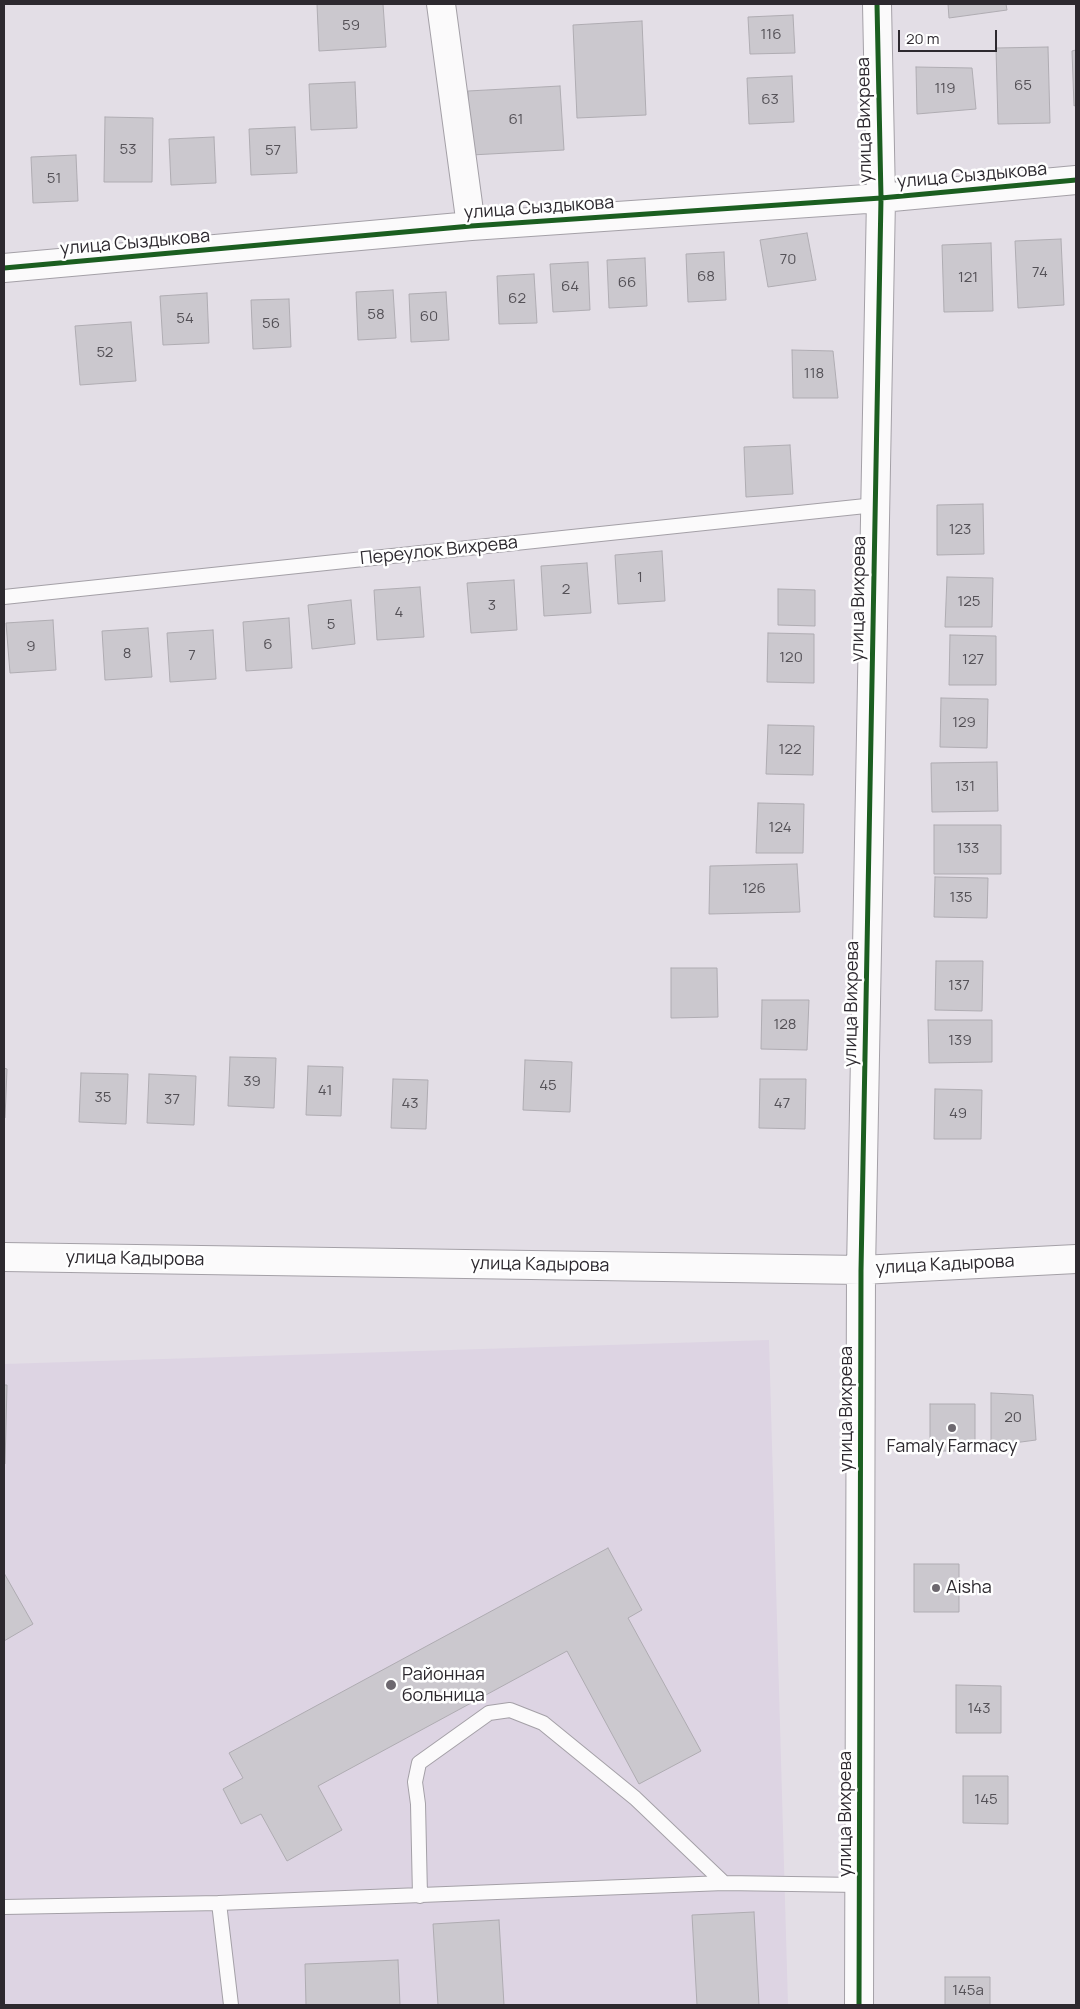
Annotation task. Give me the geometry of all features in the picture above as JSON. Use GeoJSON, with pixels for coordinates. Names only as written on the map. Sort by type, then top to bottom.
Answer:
{"type":"FeatureCollection","features":[{"type":"Feature","properties":{"kind":"street"},"geometry":{"type":"LineString","coordinates":[[441,4],[471,226]]}},
{"type":"Feature","properties":{"kind":"street","name":"улица Вихрева"},"geometry":{"type":"LineString","coordinates":[[859,2005],[861,1270],[880,198],[877,4]]}},
{"type":"Feature","properties":{"kind":"street","name":"улица Сыздыкова"},"geometry":{"type":"LineString","coordinates":[[4,268],[471,226],[880,198],[1076,180]]}},
{"type":"Feature","properties":{"kind":"street","name":"улица Кадырова"},"geometry":{"type":"LineString","coordinates":[[4,1257],[861,1270],[1076,1259]]}},
{"type":"Feature","properties":{"kind":"lane","name":"Переулок Вихрева"},"geometry":{"type":"LineString","coordinates":[[4,597],[875,505]]}},
{"type":"Feature","properties":{"kind":"lane"},"geometry":{"type":"LineString","coordinates":[[420,1896],[418,1804],[415,1782],[419,1763],[489,1714],[510,1710],[544,1723],[635,1798],[724,1883]]}},
{"type":"Feature","properties":{"kind":"lane"},"geometry":{"type":"LineString","coordinates":[[4,1907],[219,1903],[724,1883],[859,1885]]}},
{"type":"Feature","properties":{"kind":"lane"},"geometry":{"type":"LineString","coordinates":[[219,1903],[231,2005]]}},
{"type":"Feature","properties":{"kind":"shaded area","name":"Районная больница"},"geometry":{"type":"Polygon","coordinates":[[[769,1340],[788,2005],[4,2005],[4,1364],[769,1340]]]}},
{"type":"Feature","properties":{"kind":"building"},"geometry":{"type":"Polygon","coordinates":[[[317,4],[383,4],[386,47],[319,51],[317,4]]]}},
{"type":"Feature","properties":{"kind":"building"},"geometry":{"type":"Polygon","coordinates":[[[948,4],[1006,4],[1007,10],[949,18],[948,4]]]}},
{"type":"Feature","properties":{"kind":"building"},"geometry":{"type":"Polygon","coordinates":[[[793,15],[795,53],[750,54],[748,17],[793,15]]]}},
{"type":"Feature","properties":{"kind":"building"},"geometry":{"type":"Polygon","coordinates":[[[642,21],[646,115],[577,118],[573,25],[642,21]]]}},
{"type":"Feature","properties":{"kind":"building"},"geometry":{"type":"Polygon","coordinates":[[[1048,47],[1050,123],[998,124],[996,48],[1048,47]]]}},
{"type":"Feature","properties":{"kind":"building"},"geometry":{"type":"Polygon","coordinates":[[[1076,50],[1076,105],[1074,106],[1072,51],[1076,50]]]}},
{"type":"Feature","properties":{"kind":"building"},"geometry":{"type":"Polygon","coordinates":[[[916,67],[972,68],[976,109],[917,114],[916,67]]]}},
{"type":"Feature","properties":{"kind":"building"},"geometry":{"type":"Polygon","coordinates":[[[792,76],[794,122],[749,124],[747,78],[792,76]]]}},
{"type":"Feature","properties":{"kind":"building"},"geometry":{"type":"Polygon","coordinates":[[[355,82],[357,128],[311,130],[309,84],[355,82]]]}},
{"type":"Feature","properties":{"kind":"building"},"geometry":{"type":"Polygon","coordinates":[[[560,86],[564,150],[471,155],[468,91],[560,86]]]}},
{"type":"Feature","properties":{"kind":"building"},"geometry":{"type":"Polygon","coordinates":[[[105,117],[153,118],[152,182],[104,182],[105,117]]]}},
{"type":"Feature","properties":{"kind":"building"},"geometry":{"type":"Polygon","coordinates":[[[295,127],[297,173],[251,175],[249,129],[295,127]]]}},
{"type":"Feature","properties":{"kind":"building"},"geometry":{"type":"Polygon","coordinates":[[[214,137],[216,183],[171,185],[169,139],[214,137]]]}},
{"type":"Feature","properties":{"kind":"building"},"geometry":{"type":"Polygon","coordinates":[[[76,155],[78,201],[33,203],[31,157],[76,155]]]}},
{"type":"Feature","properties":{"kind":"building"},"geometry":{"type":"Polygon","coordinates":[[[807,233],[816,280],[768,287],[760,240],[807,233]]]}},
{"type":"Feature","properties":{"kind":"building"},"geometry":{"type":"Polygon","coordinates":[[[1061,239],[1064,305],[1018,308],[1015,241],[1061,239]]]}},
{"type":"Feature","properties":{"kind":"building"},"geometry":{"type":"Polygon","coordinates":[[[991,243],[993,311],[944,312],[942,245],[991,243]]]}},
{"type":"Feature","properties":{"kind":"building"},"geometry":{"type":"Polygon","coordinates":[[[724,252],[726,300],[688,302],[686,254],[724,252]]]}},
{"type":"Feature","properties":{"kind":"building"},"geometry":{"type":"Polygon","coordinates":[[[645,258],[647,306],[609,308],[607,260],[645,258]]]}},
{"type":"Feature","properties":{"kind":"building"},"geometry":{"type":"Polygon","coordinates":[[[588,262],[590,310],[553,312],[550,264],[588,262]]]}},
{"type":"Feature","properties":{"kind":"building"},"geometry":{"type":"Polygon","coordinates":[[[534,274],[537,323],[499,324],[497,276],[534,274]]]}},
{"type":"Feature","properties":{"kind":"building"},"geometry":{"type":"Polygon","coordinates":[[[393,290],[396,338],[358,340],[356,292],[393,290]]]}},
{"type":"Feature","properties":{"kind":"building"},"geometry":{"type":"Polygon","coordinates":[[[446,292],[449,340],[411,342],[409,294],[446,292]]]}},
{"type":"Feature","properties":{"kind":"building"},"geometry":{"type":"Polygon","coordinates":[[[207,293],[209,343],[163,345],[160,296],[207,293]]]}},
{"type":"Feature","properties":{"kind":"building"},"geometry":{"type":"Polygon","coordinates":[[[289,299],[291,347],[253,349],[251,300],[289,299]]]}},
{"type":"Feature","properties":{"kind":"building"},"geometry":{"type":"Polygon","coordinates":[[[131,322],[136,381],[80,385],[75,326],[131,322]]]}},
{"type":"Feature","properties":{"kind":"building"},"geometry":{"type":"Polygon","coordinates":[[[792,350],[833,351],[838,398],[793,398],[792,350]]]}},
{"type":"Feature","properties":{"kind":"building"},"geometry":{"type":"Polygon","coordinates":[[[790,445],[793,494],[746,497],[744,447],[790,445]]]}},
{"type":"Feature","properties":{"kind":"building"},"geometry":{"type":"Polygon","coordinates":[[[983,504],[984,554],[937,555],[937,505],[983,504]]]}},
{"type":"Feature","properties":{"kind":"building"},"geometry":{"type":"Polygon","coordinates":[[[662,551],[665,601],[618,604],[615,555],[662,551]]]}},
{"type":"Feature","properties":{"kind":"building"},"geometry":{"type":"Polygon","coordinates":[[[587,563],[591,613],[544,616],[541,566],[587,563]]]}},
{"type":"Feature","properties":{"kind":"building"},"geometry":{"type":"Polygon","coordinates":[[[947,577],[993,578],[992,627],[945,627],[947,577]]]}},
{"type":"Feature","properties":{"kind":"building"},"geometry":{"type":"Polygon","coordinates":[[[514,580],[517,630],[471,633],[467,583],[514,580]]]}},
{"type":"Feature","properties":{"kind":"building"},"geometry":{"type":"Polygon","coordinates":[[[420,587],[424,637],[377,640],[374,590],[420,587]]]}},
{"type":"Feature","properties":{"kind":"building"},"geometry":{"type":"Polygon","coordinates":[[[778,589],[815,590],[815,626],[778,625],[778,589]]]}},
{"type":"Feature","properties":{"kind":"building"},"geometry":{"type":"Polygon","coordinates":[[[351,600],[355,644],[312,649],[308,605],[351,600]]]}},
{"type":"Feature","properties":{"kind":"building"},"geometry":{"type":"Polygon","coordinates":[[[289,618],[292,668],[246,671],[243,622],[289,618]]]}},
{"type":"Feature","properties":{"kind":"building"},"geometry":{"type":"Polygon","coordinates":[[[53,620],[56,670],[10,673],[6,623],[53,620]]]}},
{"type":"Feature","properties":{"kind":"building"},"geometry":{"type":"Polygon","coordinates":[[[148,628],[152,677],[105,680],[102,631],[148,628]]]}},
{"type":"Feature","properties":{"kind":"building"},"geometry":{"type":"Polygon","coordinates":[[[213,630],[216,679],[170,682],[167,633],[213,630]]]}},
{"type":"Feature","properties":{"kind":"building"},"geometry":{"type":"Polygon","coordinates":[[[768,633],[814,634],[814,683],[767,682],[768,633]]]}},
{"type":"Feature","properties":{"kind":"building"},"geometry":{"type":"Polygon","coordinates":[[[950,635],[996,636],[996,685],[949,685],[950,635]]]}},
{"type":"Feature","properties":{"kind":"building"},"geometry":{"type":"Polygon","coordinates":[[[941,698],[988,699],[987,748],[940,747],[941,698]]]}},
{"type":"Feature","properties":{"kind":"building"},"geometry":{"type":"Polygon","coordinates":[[[768,725],[814,726],[813,775],[766,774],[768,725]]]}},
{"type":"Feature","properties":{"kind":"building"},"geometry":{"type":"Polygon","coordinates":[[[997,762],[998,811],[932,812],[931,763],[997,762]]]}},
{"type":"Feature","properties":{"kind":"building"},"geometry":{"type":"Polygon","coordinates":[[[758,803],[804,804],[803,853],[756,853],[758,803]]]}},
{"type":"Feature","properties":{"kind":"building"},"geometry":{"type":"Polygon","coordinates":[[[934,825],[1001,825],[1001,874],[934,874],[934,825]]]}},
{"type":"Feature","properties":{"kind":"building"},"geometry":{"type":"Polygon","coordinates":[[[797,864],[800,912],[709,914],[710,866],[797,864]]]}},
{"type":"Feature","properties":{"kind":"building"},"geometry":{"type":"Polygon","coordinates":[[[935,877],[988,878],[987,918],[934,917],[935,877]]]}},
{"type":"Feature","properties":{"kind":"building"},"geometry":{"type":"Polygon","coordinates":[[[936,961],[983,961],[982,1011],[935,1010],[936,961]]]}},
{"type":"Feature","properties":{"kind":"building"},"geometry":{"type":"Polygon","coordinates":[[[671,968],[717,968],[718,1017],[671,1018],[671,968]]]}},
{"type":"Feature","properties":{"kind":"building"},"geometry":{"type":"Polygon","coordinates":[[[762,1000],[809,1000],[807,1050],[761,1049],[762,1000]]]}},
{"type":"Feature","properties":{"kind":"building"},"geometry":{"type":"Polygon","coordinates":[[[928,1020],[992,1020],[992,1062],[929,1063],[928,1020]]]}},
{"type":"Feature","properties":{"kind":"building"},"geometry":{"type":"Polygon","coordinates":[[[230,1057],[276,1058],[274,1108],[228,1106],[230,1057]]]}},
{"type":"Feature","properties":{"kind":"building"},"geometry":{"type":"Polygon","coordinates":[[[525,1060],[572,1062],[570,1112],[523,1110],[525,1060]]]}},
{"type":"Feature","properties":{"kind":"building"},"geometry":{"type":"Polygon","coordinates":[[[308,1066],[343,1067],[341,1116],[306,1115],[308,1066]]]}},
{"type":"Feature","properties":{"kind":"building"},"geometry":{"type":"Polygon","coordinates":[[[4,1068],[7,1069],[5,1118],[4,1118],[4,1068]]]}},
{"type":"Feature","properties":{"kind":"building"},"geometry":{"type":"Polygon","coordinates":[[[81,1073],[128,1074],[126,1124],[79,1122],[81,1073]]]}},
{"type":"Feature","properties":{"kind":"building"},"geometry":{"type":"Polygon","coordinates":[[[149,1074],[196,1076],[194,1125],[147,1123],[149,1074]]]}},
{"type":"Feature","properties":{"kind":"building"},"geometry":{"type":"Polygon","coordinates":[[[393,1079],[428,1080],[426,1129],[391,1128],[393,1079]]]}},
{"type":"Feature","properties":{"kind":"building"},"geometry":{"type":"Polygon","coordinates":[[[760,1079],[806,1079],[805,1129],[759,1128],[760,1079]]]}},
{"type":"Feature","properties":{"kind":"building"},"geometry":{"type":"Polygon","coordinates":[[[935,1089],[982,1090],[981,1139],[934,1139],[935,1089]]]}},
{"type":"Feature","properties":{"kind":"building"},"geometry":{"type":"Polygon","coordinates":[[[4,1385],[7,1385],[5,1464],[4,1464],[4,1385]]]}},
{"type":"Feature","properties":{"kind":"building"},"geometry":{"type":"Polygon","coordinates":[[[991,1393],[1033,1395],[1036,1440],[991,1446],[991,1393]]]}},
{"type":"Feature","properties":{"kind":"building","name":"Famaly Farmacy"},"geometry":{"type":"Polygon","coordinates":[[[930,1404],[975,1404],[975,1451],[930,1451],[930,1404]]]}},
{"type":"Feature","properties":{"kind":"building"},"geometry":{"type":"Polygon","coordinates":[[[608,1548],[642,1610],[628,1618],[701,1751],[639,1784],[567,1651],[318,1786],[342,1830],[287,1861],[261,1814],[241,1824],[223,1789],[243,1778],[229,1753],[608,1548]]]}},
{"type":"Feature","properties":{"kind":"building","name":"Aisha"},"geometry":{"type":"Polygon","coordinates":[[[914,1564],[959,1564],[959,1612],[914,1612],[914,1564]]]}},
{"type":"Feature","properties":{"kind":"building"},"geometry":{"type":"Polygon","coordinates":[[[4,1573],[33,1624],[4,1641],[4,1573]]]}},
{"type":"Feature","properties":{"kind":"building"},"geometry":{"type":"Polygon","coordinates":[[[956,1685],[1001,1686],[1001,1733],[956,1733],[956,1685]]]}},
{"type":"Feature","properties":{"kind":"building"},"geometry":{"type":"Polygon","coordinates":[[[963,1776],[1008,1776],[1008,1824],[963,1823],[963,1776]]]}},
{"type":"Feature","properties":{"kind":"building"},"geometry":{"type":"Polygon","coordinates":[[[754,1912],[759,2005],[697,2005],[692,1915],[754,1912]]]}},
{"type":"Feature","properties":{"kind":"building"},"geometry":{"type":"Polygon","coordinates":[[[499,1920],[504,2005],[438,2005],[433,1924],[499,1920]]]}},
{"type":"Feature","properties":{"kind":"building"},"geometry":{"type":"Polygon","coordinates":[[[398,1960],[400,2005],[306,2005],[305,1964],[398,1960]]]}},
{"type":"Feature","properties":{"kind":"building"},"geometry":{"type":"Polygon","coordinates":[[[945,1977],[990,1977],[990,2005],[945,2005],[945,1977]]]}},
{"type":"Feature","properties":{"kind":"cycle path"},"geometry":{"type":"LineString","coordinates":[[859,2005],[861,1270],[881,198],[877,4]]}},
{"type":"Feature","properties":{"kind":"cycle path"},"geometry":{"type":"LineString","coordinates":[[4,268],[471,226],[881,198],[1076,180]]}},
{"type":"Feature","properties":{"kind":"place","name":"Famaly Farmacy"},"geometry":{"type":"Point","coordinates":[952,1428]}},
{"type":"Feature","properties":{"kind":"place","name":"Aisha"},"geometry":{"type":"Point","coordinates":[936,1588]}},
{"type":"Feature","properties":{"kind":"place","name":"Районная больница"},"geometry":{"type":"Point","coordinates":[391,1685]}}]}
